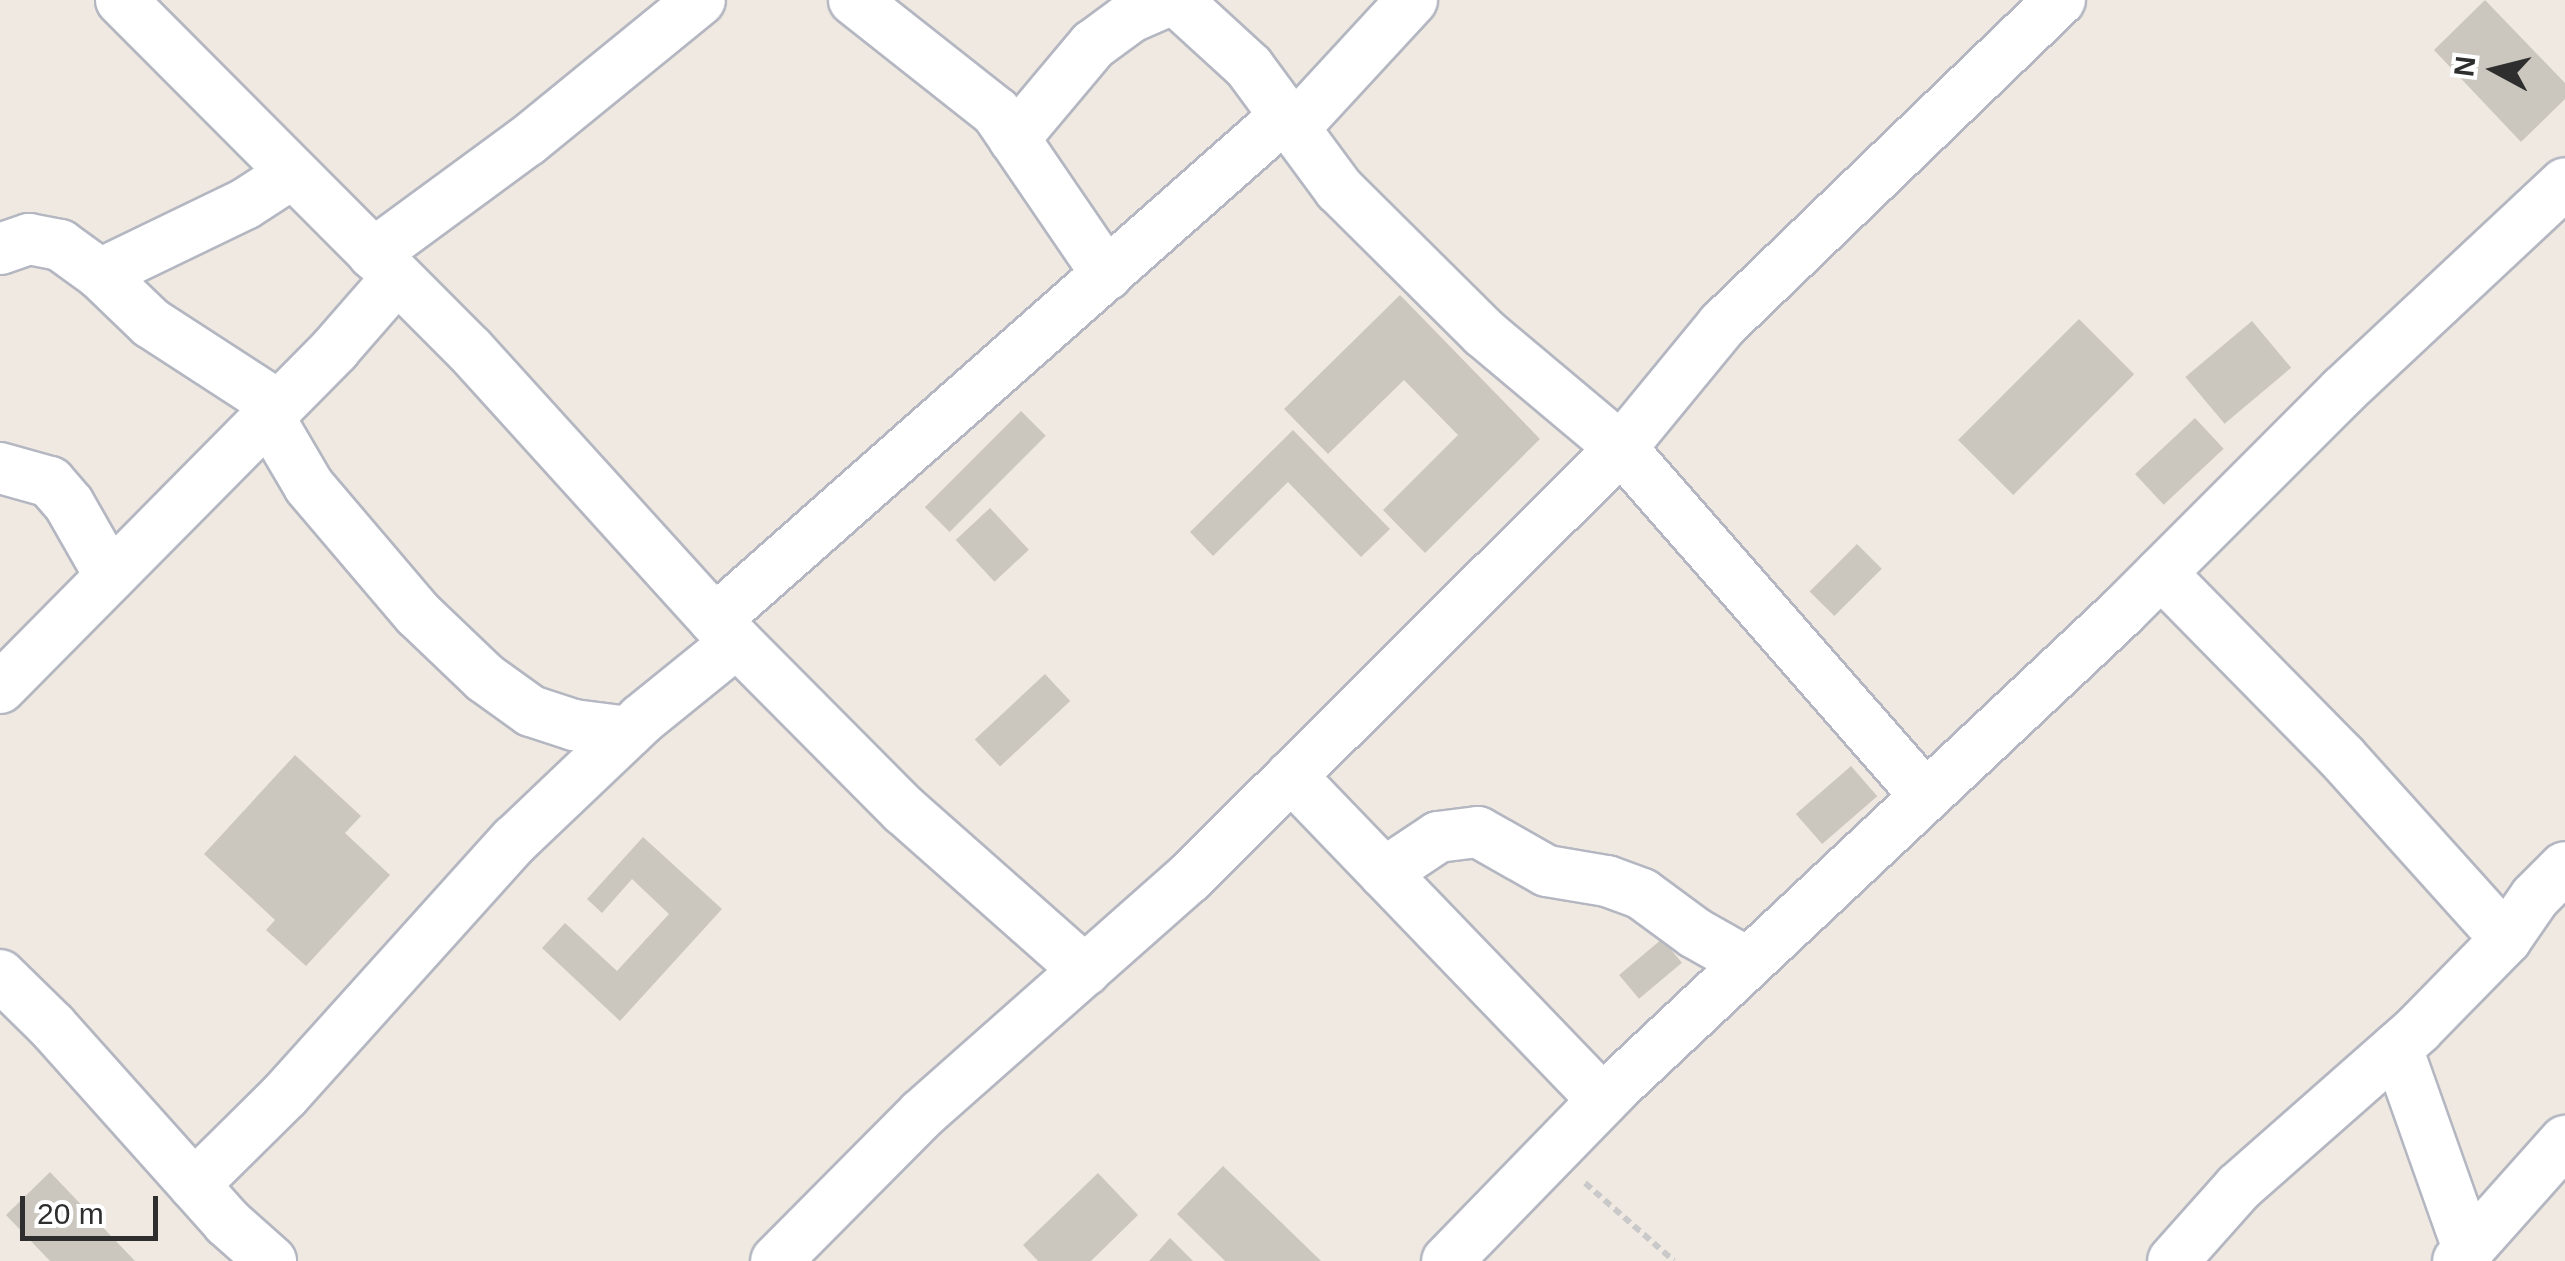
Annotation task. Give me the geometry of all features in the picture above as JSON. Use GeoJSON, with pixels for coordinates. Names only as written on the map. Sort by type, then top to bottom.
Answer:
{"type":"FeatureCollection","features":[{"type":"Feature","properties":{"kind":"street"},"geometry":{"type":"LineString","coordinates":[[120,0],[470,350],[726,631],[904,810],[1085,970]]}},
{"type":"Feature","properties":{"kind":"street"},"geometry":{"type":"LineString","coordinates":[[0,688],[273,411],[385,266],[526,141],[700,0]]}},
{"type":"Feature","properties":{"kind":"street"},"geometry":{"type":"LineString","coordinates":[[854,0],[996,112],[1106,274]]}},
{"type":"Feature","properties":{"kind":"street"},"geometry":{"type":"LineString","coordinates":[[1014,139],[1093,44],[1130,17],[1173,0],[1248,68],[1339,188],[1484,333],[1621,448],[1926,797]]}},
{"type":"Feature","properties":{"kind":"street"},"geometry":{"type":"LineString","coordinates":[[194,1185],[286,1095],[515,840],[726,631],[1106,274],[1289,122],[1412,0]]}},
{"type":"Feature","properties":{"kind":"street"},"geometry":{"type":"LineString","coordinates":[[776,1261],[922,1114],[1190,878],[1621,448],[1722,325],[2060,0]]}},
{"type":"Feature","properties":{"kind":"street"},"geometry":{"type":"LineString","coordinates":[[100,274],[245,204],[293,173]]}},
{"type":"Feature","properties":{"kind":"street"},"geometry":{"type":"LineString","coordinates":[[1447,1261],[1603,1100],[1926,797],[2162,572],[2343,391],[2565,183]]}},
{"type":"Feature","properties":{"kind":"street"},"geometry":{"type":"LineString","coordinates":[[0,249],[29,239],[60,245],[100,274],[151,324],[273,411],[309,486],[418,614],[485,678],[530,711],[574,725],[628,732]]}},
{"type":"Feature","properties":{"kind":"street"},"geometry":{"type":"LineString","coordinates":[[0,468],[50,482],[69,504],[110,576]]}},
{"type":"Feature","properties":{"kind":"street"},"geometry":{"type":"LineString","coordinates":[[2162,572],[2342,757],[2506,940]]}},
{"type":"Feature","properties":{"kind":"street"},"geometry":{"type":"LineString","coordinates":[[1291,776],[1603,1100]]}},
{"type":"Feature","properties":{"kind":"street"},"geometry":{"type":"LineString","coordinates":[[1384,873],[1438,837],[1478,832],[1548,871],[1607,881],[1642,894],[1695,933],[1748,963]]}},
{"type":"Feature","properties":{"kind":"street"},"geometry":{"type":"LineString","coordinates":[[2172,1261],[2239,1188],[2397,1048],[2557,889]]}},
{"type":"Feature","properties":{"kind":"street"},"geometry":{"type":"LineString","coordinates":[[0,975],[52,1026],[194,1185],[271,1261]]}},
{"type":"Feature","properties":{"kind":"street"},"geometry":{"type":"LineString","coordinates":[[2397,1048],[2464,1255]]}},
{"type":"Feature","properties":{"kind":"street"},"geometry":{"type":"LineString","coordinates":[[2464,1255],[2565,1141]]}},
{"type":"Feature","properties":{"kind":"path"},"geometry":{"type":"LineString","coordinates":[[1553,1152],[1674,1261]]}},
{"type":"Feature","properties":{"kind":"building"},"geometry":{"type":"Polygon","coordinates":[[[2485,0],[2565,83],[2565,99],[2521,142],[2434,50],[2485,0]]]}},
{"type":"Feature","properties":{"kind":"building"},"geometry":{"type":"Polygon","coordinates":[[[1400,295],[1540,439],[1425,553],[1383,510],[1458,435],[1404,380],[1328,454],[1284,409],[1400,295]]]}},
{"type":"Feature","properties":{"kind":"building"},"geometry":{"type":"Polygon","coordinates":[[[2079,319],[2134,374],[2013,495],[1958,440],[2079,319]]]}},
{"type":"Feature","properties":{"kind":"building"},"geometry":{"type":"Polygon","coordinates":[[[2252,321],[2291,368],[2225,424],[2185,377],[2252,321]]]}},
{"type":"Feature","properties":{"kind":"building"},"geometry":{"type":"Polygon","coordinates":[[[1021,411],[1046,436],[950,532],[925,507],[1021,411]]]}},
{"type":"Feature","properties":{"kind":"building"},"geometry":{"type":"Polygon","coordinates":[[[2195,418],[2224,449],[2164,505],[2135,474],[2195,418]]]}},
{"type":"Feature","properties":{"kind":"building"},"geometry":{"type":"Polygon","coordinates":[[[1293,430],[1390,529],[1361,557],[1288,482],[1213,556],[1190,532],[1293,430]]]}},
{"type":"Feature","properties":{"kind":"building"},"geometry":{"type":"Polygon","coordinates":[[[990,508],[1029,550],[995,582],[956,540],[990,508]]]}},
{"type":"Feature","properties":{"kind":"building"},"geometry":{"type":"Polygon","coordinates":[[[1857,544],[1882,569],[1834,616],[1810,591],[1857,544]]]}},
{"type":"Feature","properties":{"kind":"building"},"geometry":{"type":"Polygon","coordinates":[[[1045,674],[1070,701],[1000,767],[975,739],[1045,674]]]}},
{"type":"Feature","properties":{"kind":"building"},"geometry":{"type":"Polygon","coordinates":[[[295,755],[361,816],[345,833],[390,875],[306,966],[266,930],[275,920],[204,854],[295,755]]]}},
{"type":"Feature","properties":{"kind":"building"},"geometry":{"type":"Polygon","coordinates":[[[1851,766],[1877,796],[1822,844],[1796,814],[1851,766]]]}},
{"type":"Feature","properties":{"kind":"building"},"geometry":{"type":"Polygon","coordinates":[[[643,837],[722,909],[620,1021],[542,948],[565,923],[617,971],[669,914],[632,879],[602,913],[587,899],[643,837]]]}},
{"type":"Feature","properties":{"kind":"building"},"geometry":{"type":"Polygon","coordinates":[[[1662,939],[1682,963],[1639,999],[1619,975],[1662,939]]]}},
{"type":"Feature","properties":{"kind":"building"},"geometry":{"type":"Polygon","coordinates":[[[1223,1166],[1321,1261],[1225,1261],[1177,1214],[1223,1166]]]}},
{"type":"Feature","properties":{"kind":"building"},"geometry":{"type":"Polygon","coordinates":[[[50,1172],[135,1261],[50,1261],[6,1215],[50,1172]]]}},
{"type":"Feature","properties":{"kind":"building"},"geometry":{"type":"Polygon","coordinates":[[[1098,1173],[1138,1215],[1091,1261],[1038,1261],[1023,1245],[1098,1173]]]}},
{"type":"Feature","properties":{"kind":"building"},"geometry":{"type":"Polygon","coordinates":[[[1170,1238],[1193,1261],[1149,1261],[1170,1238]]]}}]}
